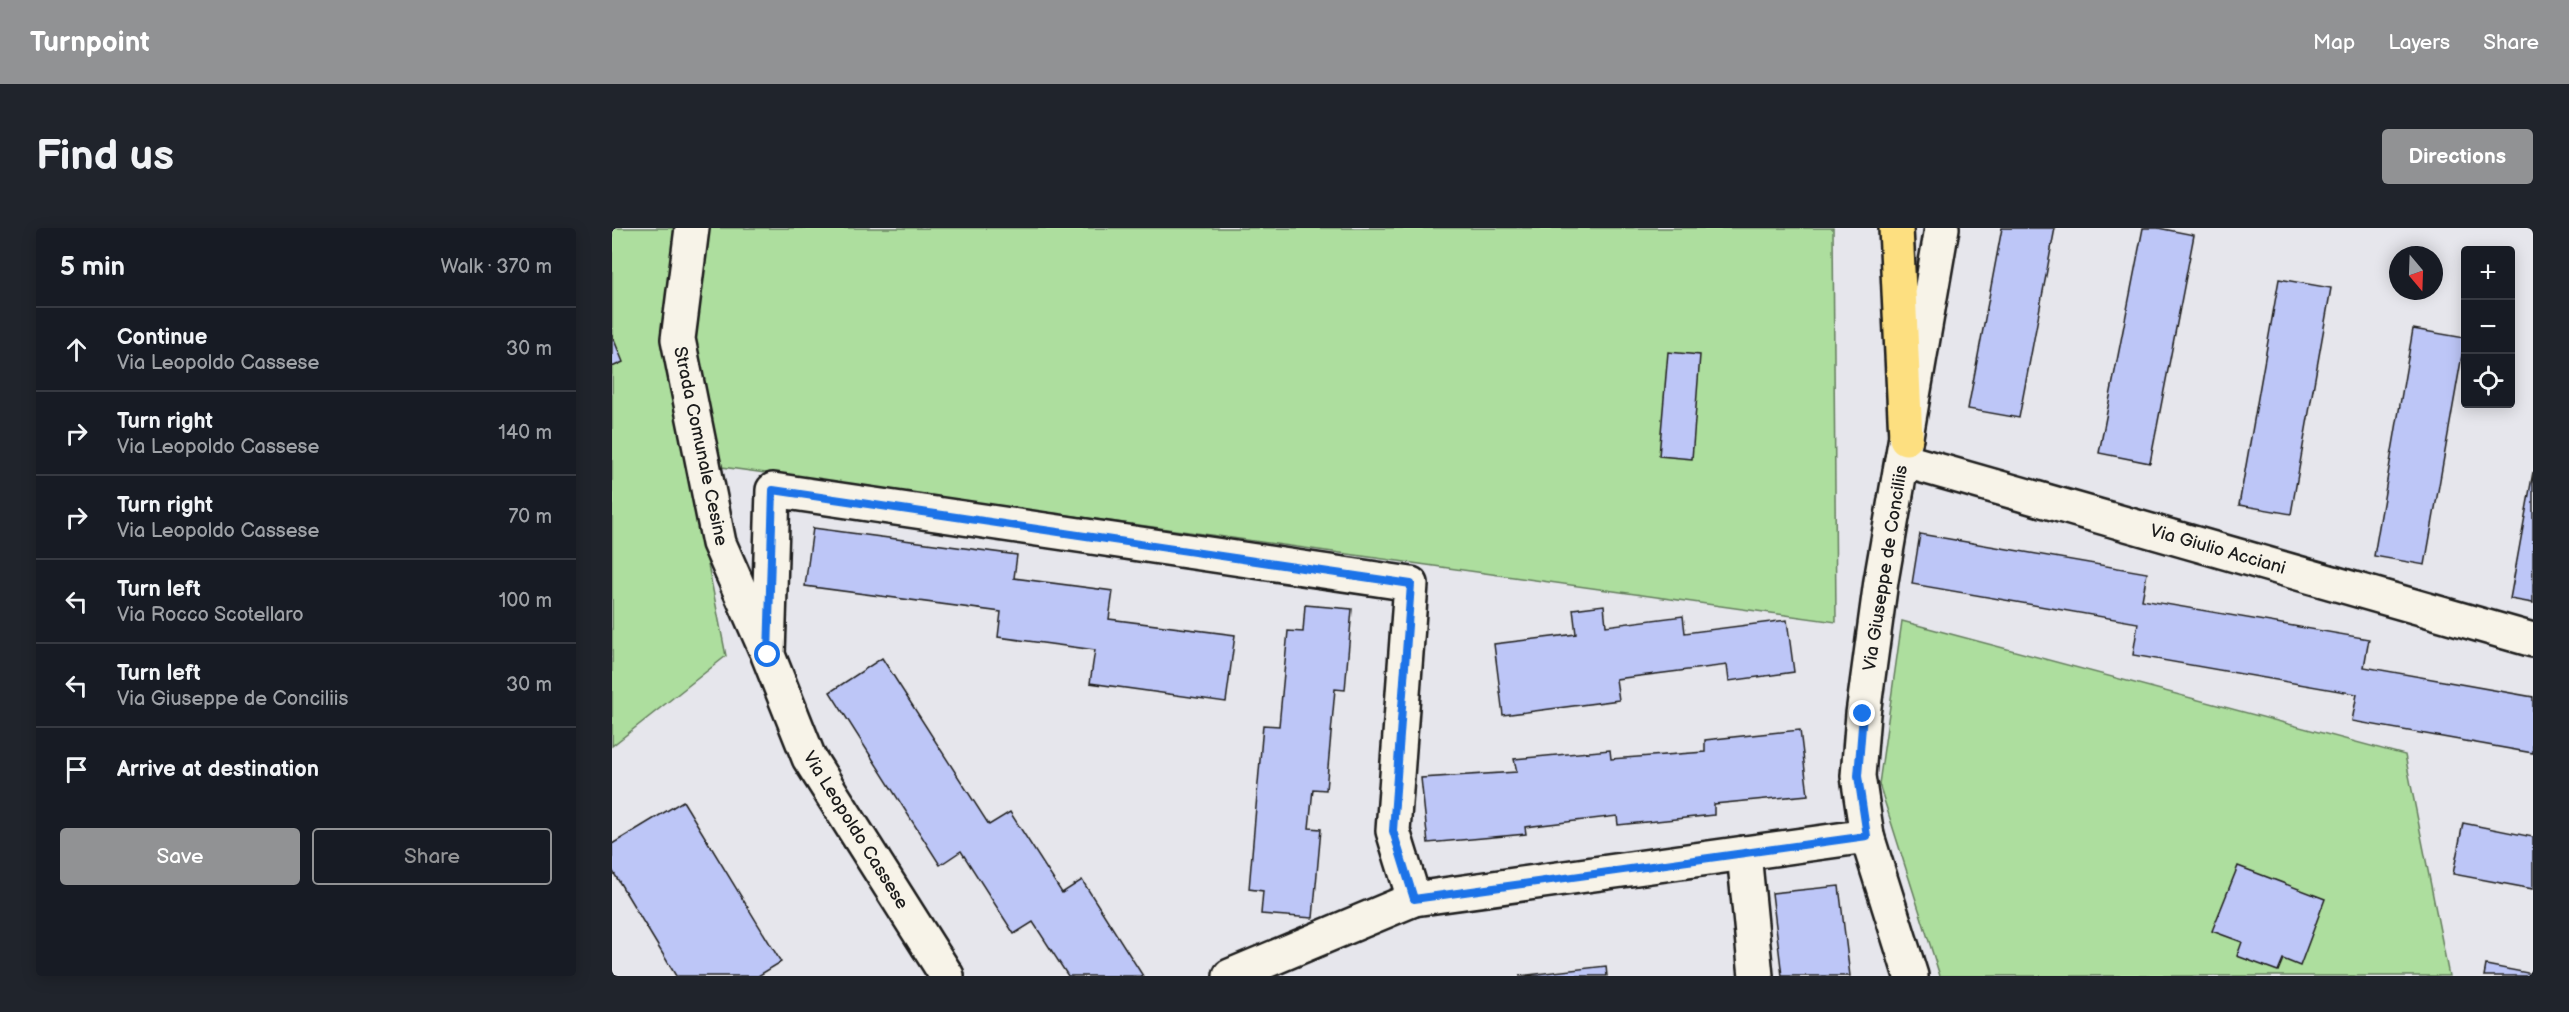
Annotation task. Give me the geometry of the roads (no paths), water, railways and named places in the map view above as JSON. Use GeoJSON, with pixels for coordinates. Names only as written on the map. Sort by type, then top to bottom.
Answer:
{"type":"FeatureCollection","features":[{"type":"Feature","properties":{"kind":"main road"},"geometry":{"type":"LineString","coordinates":[[1896,228],[1904,449]]}},
{"type":"Feature","properties":{"kind":"street","name":"Strada Comunale Cesine"},"geometry":{"type":"LineString","coordinates":[[692,228],[678,339],[718,543],[768,655]]}},
{"type":"Feature","properties":{"kind":"street","name":"Via Giuseppe de Conciliis"},"geometry":{"type":"LineString","coordinates":[[1911,976],[1867,836],[1858,776],[1863,714],[1881,581],[1942,228]]}},
{"type":"Feature","properties":{"kind":"street","name":"Via Giulio Acciani"},"geometry":{"type":"LineString","coordinates":[[1904,449],[2533,640]]}},
{"type":"Feature","properties":{"kind":"street","name":"Via Leopoldo Cassese"},"geometry":{"type":"LineString","coordinates":[[947,976],[809,759],[768,655],[773,490],[1411,584],[1393,831],[1414,899]]}},
{"type":"Feature","properties":{"kind":"street"},"geometry":{"type":"LineString","coordinates":[[1230,976],[1414,899],[1867,836]]}},
{"type":"Feature","properties":{"kind":"street"},"geometry":{"type":"LineString","coordinates":[[1744,853],[1756,976]]}}]}
